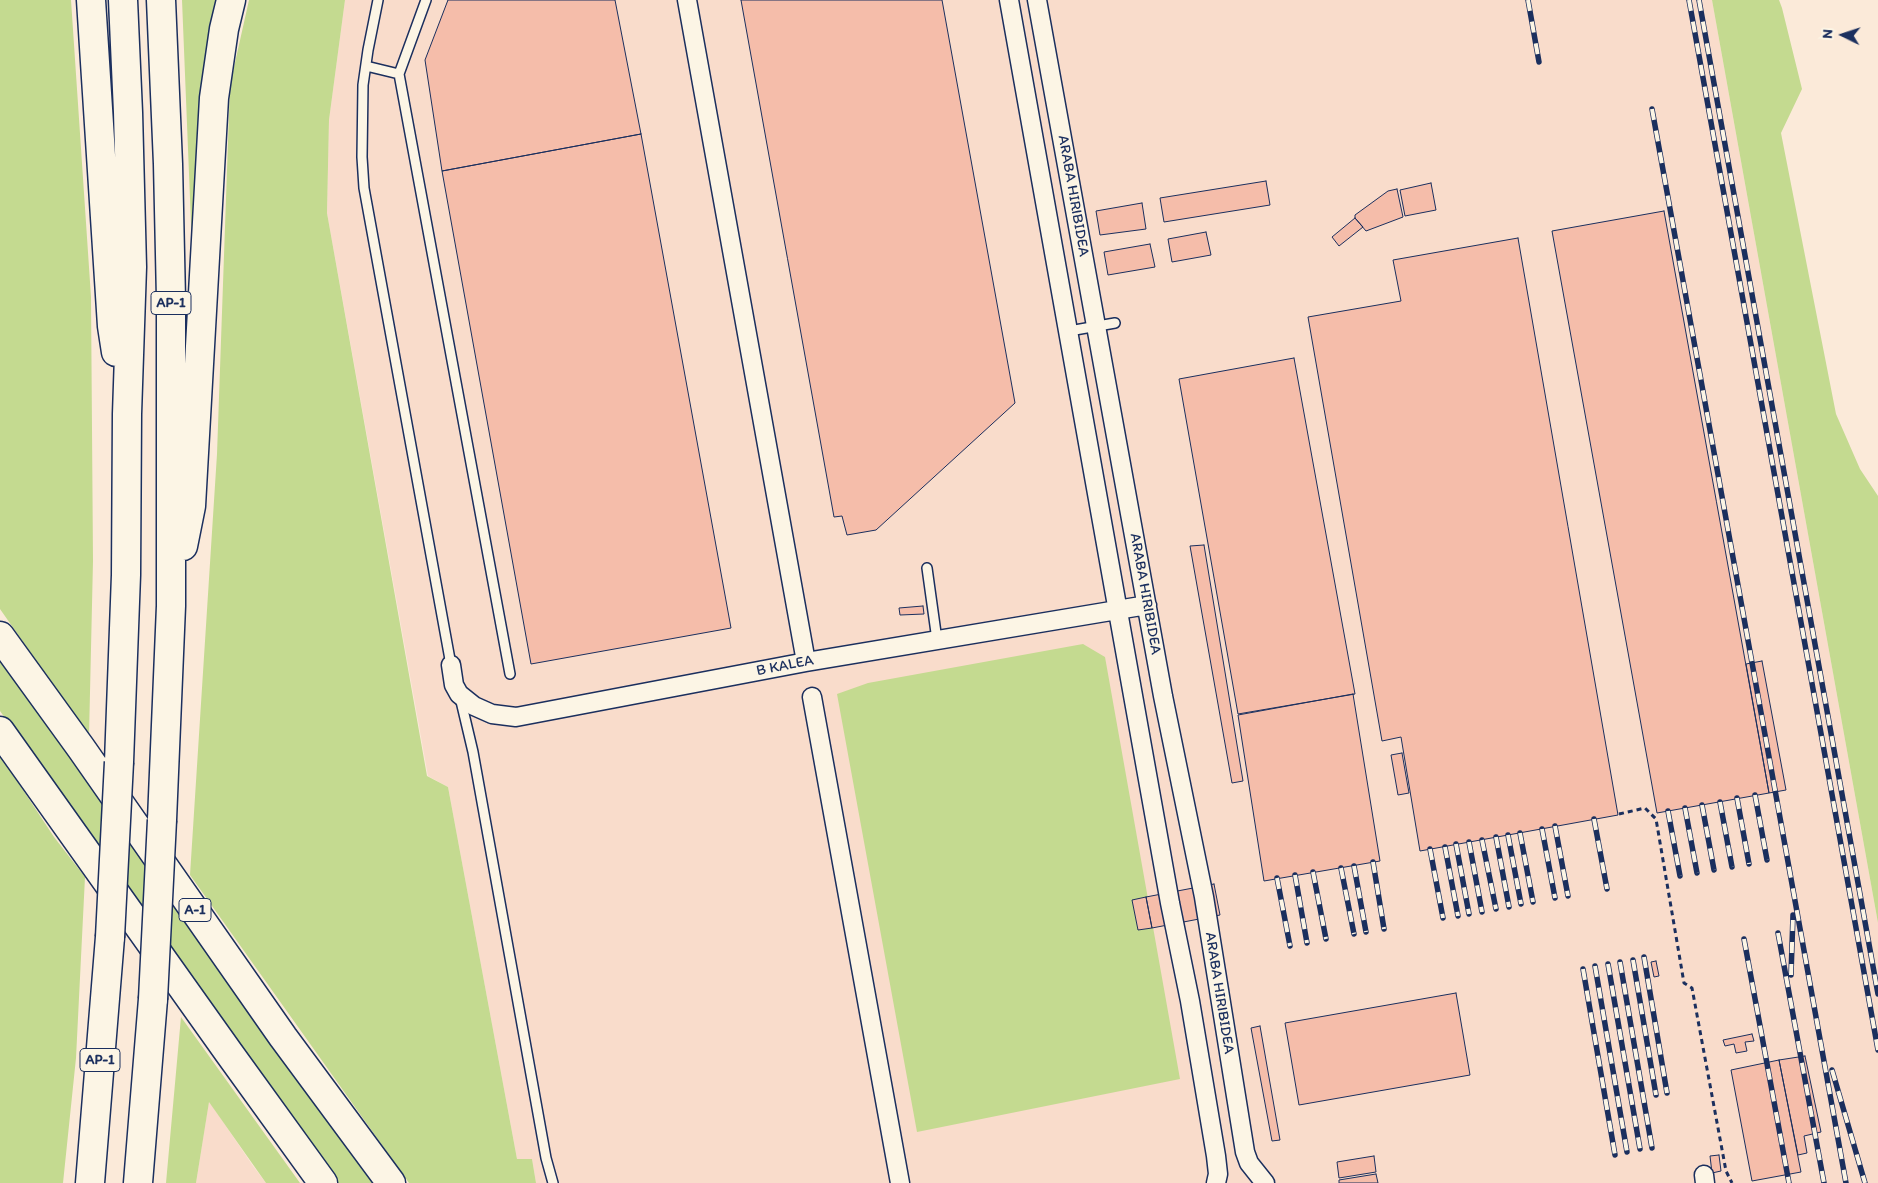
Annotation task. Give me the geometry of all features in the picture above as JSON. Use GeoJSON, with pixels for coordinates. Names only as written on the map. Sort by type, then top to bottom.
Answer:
{"type":"FeatureCollection","features":[{"type":"Feature","properties":{"kind":"highway"},"geometry":{"type":"LineString","coordinates":[[91,0],[112,326],[127,414]]}},
{"type":"Feature","properties":{"kind":"highway","name":"AP-1"},"geometry":{"type":"LineString","coordinates":[[90,1183],[110,938],[126,575],[127,414],[132,267],[123,0]]}},
{"type":"Feature","properties":{"kind":"highway","name":"AP-1"},"geometry":{"type":"LineString","coordinates":[[138,1183],[153,999],[171,606],[169,222],[161,0]]}},
{"type":"Feature","properties":{"kind":"highway"},"geometry":{"type":"LineString","coordinates":[[171,606],[191,506],[214,98],[224,29],[231,0]]}},
{"type":"Feature","properties":{"kind":"highway","name":"A-1"},"geometry":{"type":"LineString","coordinates":[[0,636],[82,748],[283,1037],[391,1183]]}},
{"type":"Feature","properties":{"kind":"highway"},"geometry":{"type":"LineString","coordinates":[[0,731],[323,1183]]}},
{"type":"Feature","properties":{"kind":"street"},"geometry":{"type":"LineString","coordinates":[[687,0],[806,662]]}},
{"type":"Feature","properties":{"kind":"street","name":"ARABA HIRIBIDEA"},"geometry":{"type":"LineString","coordinates":[[1009,0],[1170,903],[1190,1001],[1212,1129],[1218,1174],[1216,1183]]}},
{"type":"Feature","properties":{"kind":"street","name":"ARABA HIRIBIDEA"},"geometry":{"type":"LineString","coordinates":[[1037,0],[1163,696],[1204,897],[1245,1152],[1249,1163],[1266,1183]]}},
{"type":"Feature","properties":{"kind":"street","name":"B KALEA"},"geometry":{"type":"LineString","coordinates":[[459,694],[474,706],[492,714],[516,717],[806,662],[1147,605]]}},
{"type":"Feature","properties":{"kind":"street"},"geometry":{"type":"LineString","coordinates":[[451,665],[454,685],[459,694]]}},
{"type":"Feature","properties":{"kind":"street"},"geometry":{"type":"LineString","coordinates":[[812,697],[900,1183]]}},
{"type":"Feature","properties":{"kind":"lane"},"geometry":{"type":"LineString","coordinates":[[378,0],[363,85],[362,158],[364,188],[451,665]]}},
{"type":"Feature","properties":{"kind":"lane"},"geometry":{"type":"LineString","coordinates":[[426,0],[399,74],[510,674]]}},
{"type":"Feature","properties":{"kind":"lane"},"geometry":{"type":"LineString","coordinates":[[366,66],[399,74]]}},
{"type":"Feature","properties":{"kind":"lane"},"geometry":{"type":"LineString","coordinates":[[1069,331],[1115,323]]}},
{"type":"Feature","properties":{"kind":"lane"},"geometry":{"type":"LineString","coordinates":[[927,568],[937,640]]}},
{"type":"Feature","properties":{"kind":"lane"},"geometry":{"type":"LineString","coordinates":[[459,694],[472,752],[546,1158],[554,1183]]}},
{"type":"Feature","properties":{"kind":"path"},"geometry":{"type":"LineString","coordinates":[[1619,814],[1645,808],[1656,819],[1684,983],[1692,988],[1726,1171],[1732,1183]]}},
{"type":"Feature","properties":{"kind":"shaded area"},"geometry":{"type":"Polygon","coordinates":[[[345,0],[1712,0],[1878,923],[1878,1183],[536,1183],[532,1159],[517,1159],[448,787],[428,776],[327,213],[329,120],[345,0]]]}},
{"type":"Feature","properties":{"kind":"shaded area"},"geometry":{"type":"Polygon","coordinates":[[[209,1101],[253,1166],[266,1183],[196,1183],[209,1101]]]}},
{"type":"Feature","properties":{"kind":"green space"},"geometry":{"type":"Polygon","coordinates":[[[0,0],[71,0],[91,297],[93,561],[89,736],[0,609],[0,0]]]}},
{"type":"Feature","properties":{"kind":"green space"},"geometry":{"type":"Polygon","coordinates":[[[182,0],[217,0],[213,13],[200,104],[192,248],[182,0]]]}},
{"type":"Feature","properties":{"kind":"green space"},"geometry":{"type":"Polygon","coordinates":[[[249,0],[345,0],[329,120],[327,213],[427,776],[448,787],[517,1159],[532,1159],[536,1183],[409,1183],[190,875],[217,454],[230,85],[249,0]]]}},
{"type":"Feature","properties":{"kind":"green space"},"geometry":{"type":"Polygon","coordinates":[[[1712,0],[1779,0],[1782,8],[1802,89],[1781,133],[1836,414],[1860,469],[1878,496],[1878,923],[1712,0]]]}},
{"type":"Feature","properties":{"kind":"green space"},"geometry":{"type":"Polygon","coordinates":[[[1083,644],[1105,657],[1180,1079],[917,1132],[837,694],[868,683],[1083,644]]]}},
{"type":"Feature","properties":{"kind":"green space"},"geometry":{"type":"Polygon","coordinates":[[[0,658],[374,1183],[338,1183],[0,711],[0,658]]]}},
{"type":"Feature","properties":{"kind":"green space"},"geometry":{"type":"Polygon","coordinates":[[[0,755],[54,837],[85,877],[76,1058],[63,1183],[0,1183],[0,755]]]}},
{"type":"Feature","properties":{"kind":"green space"},"geometry":{"type":"Polygon","coordinates":[[[181,1017],[300,1183],[266,1183],[209,1102],[196,1183],[166,1183],[181,1017]]]}},
{"type":"Feature","properties":{"kind":"building"},"geometry":{"type":"Polygon","coordinates":[[[448,0],[615,0],[641,134],[442,171],[425,60],[448,0]]]}},
{"type":"Feature","properties":{"kind":"building"},"geometry":{"type":"Polygon","coordinates":[[[741,0],[942,0],[1015,403],[876,530],[847,535],[842,516],[834,517],[741,0]]]}},
{"type":"Feature","properties":{"kind":"building"},"geometry":{"type":"Polygon","coordinates":[[[641,134],[731,628],[531,664],[442,171],[641,134]]]}},
{"type":"Feature","properties":{"kind":"building"},"geometry":{"type":"Polygon","coordinates":[[[1266,181],[1270,205],[1164,222],[1160,198],[1266,181]]]}},
{"type":"Feature","properties":{"kind":"building"},"geometry":{"type":"Polygon","coordinates":[[[1431,183],[1436,210],[1405,216],[1400,190],[1431,183]]]}},
{"type":"Feature","properties":{"kind":"building"},"geometry":{"type":"Polygon","coordinates":[[[1397,189],[1403,217],[1366,231],[1355,218],[1355,215],[1388,191],[1397,189]]]}},
{"type":"Feature","properties":{"kind":"building"},"geometry":{"type":"Polygon","coordinates":[[[1142,203],[1146,229],[1100,235],[1096,211],[1142,203]]]}},
{"type":"Feature","properties":{"kind":"building"},"geometry":{"type":"Polygon","coordinates":[[[1664,211],[1769,793],[1657,813],[1552,231],[1664,211]]]}},
{"type":"Feature","properties":{"kind":"building"},"geometry":{"type":"Polygon","coordinates":[[[1355,218],[1363,227],[1339,246],[1332,237],[1355,218]]]}},
{"type":"Feature","properties":{"kind":"building"},"geometry":{"type":"Polygon","coordinates":[[[1206,232],[1211,255],[1172,262],[1168,239],[1206,232]]]}},
{"type":"Feature","properties":{"kind":"building"},"geometry":{"type":"Polygon","coordinates":[[[1518,238],[1618,815],[1420,851],[1401,737],[1382,741],[1308,317],[1401,301],[1393,260],[1518,238]]]}},
{"type":"Feature","properties":{"kind":"building"},"geometry":{"type":"Polygon","coordinates":[[[1150,244],[1155,267],[1108,275],[1104,252],[1150,244]]]}},
{"type":"Feature","properties":{"kind":"building"},"geometry":{"type":"Polygon","coordinates":[[[1294,358],[1355,694],[1238,714],[1179,379],[1294,358]]]}},
{"type":"Feature","properties":{"kind":"building"},"geometry":{"type":"Polygon","coordinates":[[[1204,545],[1243,781],[1232,783],[1190,546],[1204,545]]]}},
{"type":"Feature","properties":{"kind":"building"},"geometry":{"type":"Polygon","coordinates":[[[923,606],[924,614],[900,615],[899,608],[923,606]]]}},
{"type":"Feature","properties":{"kind":"building"},"geometry":{"type":"Polygon","coordinates":[[[1762,661],[1786,790],[1769,793],[1746,664],[1762,661]]]}},
{"type":"Feature","properties":{"kind":"building"},"geometry":{"type":"Polygon","coordinates":[[[1353,694],[1380,861],[1264,881],[1238,715],[1353,694]]]}},
{"type":"Feature","properties":{"kind":"building"},"geometry":{"type":"Polygon","coordinates":[[[1402,753],[1409,793],[1398,795],[1391,755],[1402,753]]]}},
{"type":"Feature","properties":{"kind":"building"},"geometry":{"type":"Polygon","coordinates":[[[1214,884],[1220,915],[1152,928],[1146,897],[1214,884]]]}},
{"type":"Feature","properties":{"kind":"building"},"geometry":{"type":"Polygon","coordinates":[[[1146,897],[1152,928],[1138,930],[1132,900],[1146,897]]]}},
{"type":"Feature","properties":{"kind":"building"},"geometry":{"type":"Polygon","coordinates":[[[1656,961],[1659,976],[1654,977],[1651,962],[1656,961]]]}},
{"type":"Feature","properties":{"kind":"building"},"geometry":{"type":"Polygon","coordinates":[[[1456,993],[1470,1075],[1299,1105],[1285,1023],[1456,993]]]}},
{"type":"Feature","properties":{"kind":"building"},"geometry":{"type":"Polygon","coordinates":[[[1260,1026],[1280,1140],[1272,1141],[1251,1028],[1260,1026]]]}},
{"type":"Feature","properties":{"kind":"building"},"geometry":{"type":"Polygon","coordinates":[[[1752,1034],[1754,1041],[1745,1042],[1747,1051],[1736,1053],[1734,1044],[1725,1046],[1723,1040],[1752,1034]]]}},
{"type":"Feature","properties":{"kind":"building"},"geometry":{"type":"Polygon","coordinates":[[[1805,1056],[1821,1132],[1804,1136],[1807,1153],[1798,1155],[1779,1060],[1805,1056]]]}},
{"type":"Feature","properties":{"kind":"building"},"geometry":{"type":"Polygon","coordinates":[[[1779,1060],[1801,1172],[1752,1181],[1731,1070],[1779,1060]]]}},
{"type":"Feature","properties":{"kind":"building"},"geometry":{"type":"Polygon","coordinates":[[[1719,1155],[1721,1171],[1712,1173],[1710,1156],[1719,1155]]]}},
{"type":"Feature","properties":{"kind":"building"},"geometry":{"type":"Polygon","coordinates":[[[1374,1156],[1376,1172],[1339,1178],[1337,1162],[1374,1156]]]}},
{"type":"Feature","properties":{"kind":"building"},"geometry":{"type":"Polygon","coordinates":[[[1376,1174],[1378,1183],[1339,1183],[1339,1180],[1376,1174]]]}},
{"type":"Feature","properties":{"kind":"railway"},"geometry":{"type":"LineString","coordinates":[[1528,0],[1539,62]]}},
{"type":"Feature","properties":{"kind":"railway"},"geometry":{"type":"LineString","coordinates":[[1689,0],[1878,1050]]}},
{"type":"Feature","properties":{"kind":"railway"},"geometry":{"type":"LineString","coordinates":[[1699,0],[1878,994]]}},
{"type":"Feature","properties":{"kind":"railway"},"geometry":{"type":"LineString","coordinates":[[1652,109],[1846,1183]]}},
{"type":"Feature","properties":{"kind":"railway"},"geometry":{"type":"LineString","coordinates":[[1755,795],[1767,860]]}},
{"type":"Feature","properties":{"kind":"railway"},"geometry":{"type":"LineString","coordinates":[[1737,798],[1749,864]]}},
{"type":"Feature","properties":{"kind":"railway"},"geometry":{"type":"LineString","coordinates":[[1720,802],[1732,867]]}},
{"type":"Feature","properties":{"kind":"railway"},"geometry":{"type":"LineString","coordinates":[[1702,805],[1714,870]]}},
{"type":"Feature","properties":{"kind":"railway"},"geometry":{"type":"LineString","coordinates":[[1685,808],[1697,873]]}},
{"type":"Feature","properties":{"kind":"railway"},"geometry":{"type":"LineString","coordinates":[[1668,811],[1680,876]]}},
{"type":"Feature","properties":{"kind":"railway"},"geometry":{"type":"LineString","coordinates":[[1594,819],[1607,889]]}},
{"type":"Feature","properties":{"kind":"railway"},"geometry":{"type":"LineString","coordinates":[[1555,826],[1568,896]]}},
{"type":"Feature","properties":{"kind":"railway"},"geometry":{"type":"LineString","coordinates":[[1542,829],[1555,898]]}},
{"type":"Feature","properties":{"kind":"railway"},"geometry":{"type":"LineString","coordinates":[[1520,833],[1533,902]]}},
{"type":"Feature","properties":{"kind":"railway"},"geometry":{"type":"LineString","coordinates":[[1508,835],[1521,904]]}},
{"type":"Feature","properties":{"kind":"railway"},"geometry":{"type":"LineString","coordinates":[[1496,837],[1509,907]]}},
{"type":"Feature","properties":{"kind":"railway"},"geometry":{"type":"LineString","coordinates":[[1482,840],[1496,909]]}},
{"type":"Feature","properties":{"kind":"railway"},"geometry":{"type":"LineString","coordinates":[[1469,842],[1482,912]]}},
{"type":"Feature","properties":{"kind":"railway"},"geometry":{"type":"LineString","coordinates":[[1456,844],[1469,914]]}},
{"type":"Feature","properties":{"kind":"railway"},"geometry":{"type":"LineString","coordinates":[[1445,847],[1458,916]]}},
{"type":"Feature","properties":{"kind":"railway"},"geometry":{"type":"LineString","coordinates":[[1430,849],[1443,918]]}},
{"type":"Feature","properties":{"kind":"railway"},"geometry":{"type":"LineString","coordinates":[[1373,862],[1384,929]]}},
{"type":"Feature","properties":{"kind":"railway"},"geometry":{"type":"LineString","coordinates":[[1354,866],[1366,932]]}},
{"type":"Feature","properties":{"kind":"railway"},"geometry":{"type":"LineString","coordinates":[[1341,868],[1354,934]]}},
{"type":"Feature","properties":{"kind":"railway"},"geometry":{"type":"LineString","coordinates":[[1313,872],[1326,939]]}},
{"type":"Feature","properties":{"kind":"railway"},"geometry":{"type":"LineString","coordinates":[[1295,875],[1307,943]]}},
{"type":"Feature","properties":{"kind":"railway"},"geometry":{"type":"LineString","coordinates":[[1277,878],[1290,946]]}},
{"type":"Feature","properties":{"kind":"railway"},"geometry":{"type":"LineString","coordinates":[[1791,975],[1793,915]]}},
{"type":"Feature","properties":{"kind":"railway"},"geometry":{"type":"LineString","coordinates":[[1778,933],[1824,1183]]}},
{"type":"Feature","properties":{"kind":"railway"},"geometry":{"type":"LineString","coordinates":[[1744,939],[1789,1183]]}},
{"type":"Feature","properties":{"kind":"railway"},"geometry":{"type":"LineString","coordinates":[[1644,957],[1667,1093]]}},
{"type":"Feature","properties":{"kind":"railway"},"geometry":{"type":"LineString","coordinates":[[1633,960],[1656,1095]]}},
{"type":"Feature","properties":{"kind":"railway"},"geometry":{"type":"LineString","coordinates":[[1620,962],[1652,1148]]}},
{"type":"Feature","properties":{"kind":"railway"},"geometry":{"type":"LineString","coordinates":[[1608,964],[1640,1149]]}},
{"type":"Feature","properties":{"kind":"railway"},"geometry":{"type":"LineString","coordinates":[[1595,966],[1627,1152]]}},
{"type":"Feature","properties":{"kind":"railway"},"geometry":{"type":"LineString","coordinates":[[1583,969],[1615,1155]]}},
{"type":"Feature","properties":{"kind":"railway"},"geometry":{"type":"LineString","coordinates":[[1832,1070],[1865,1183]]}}]}
